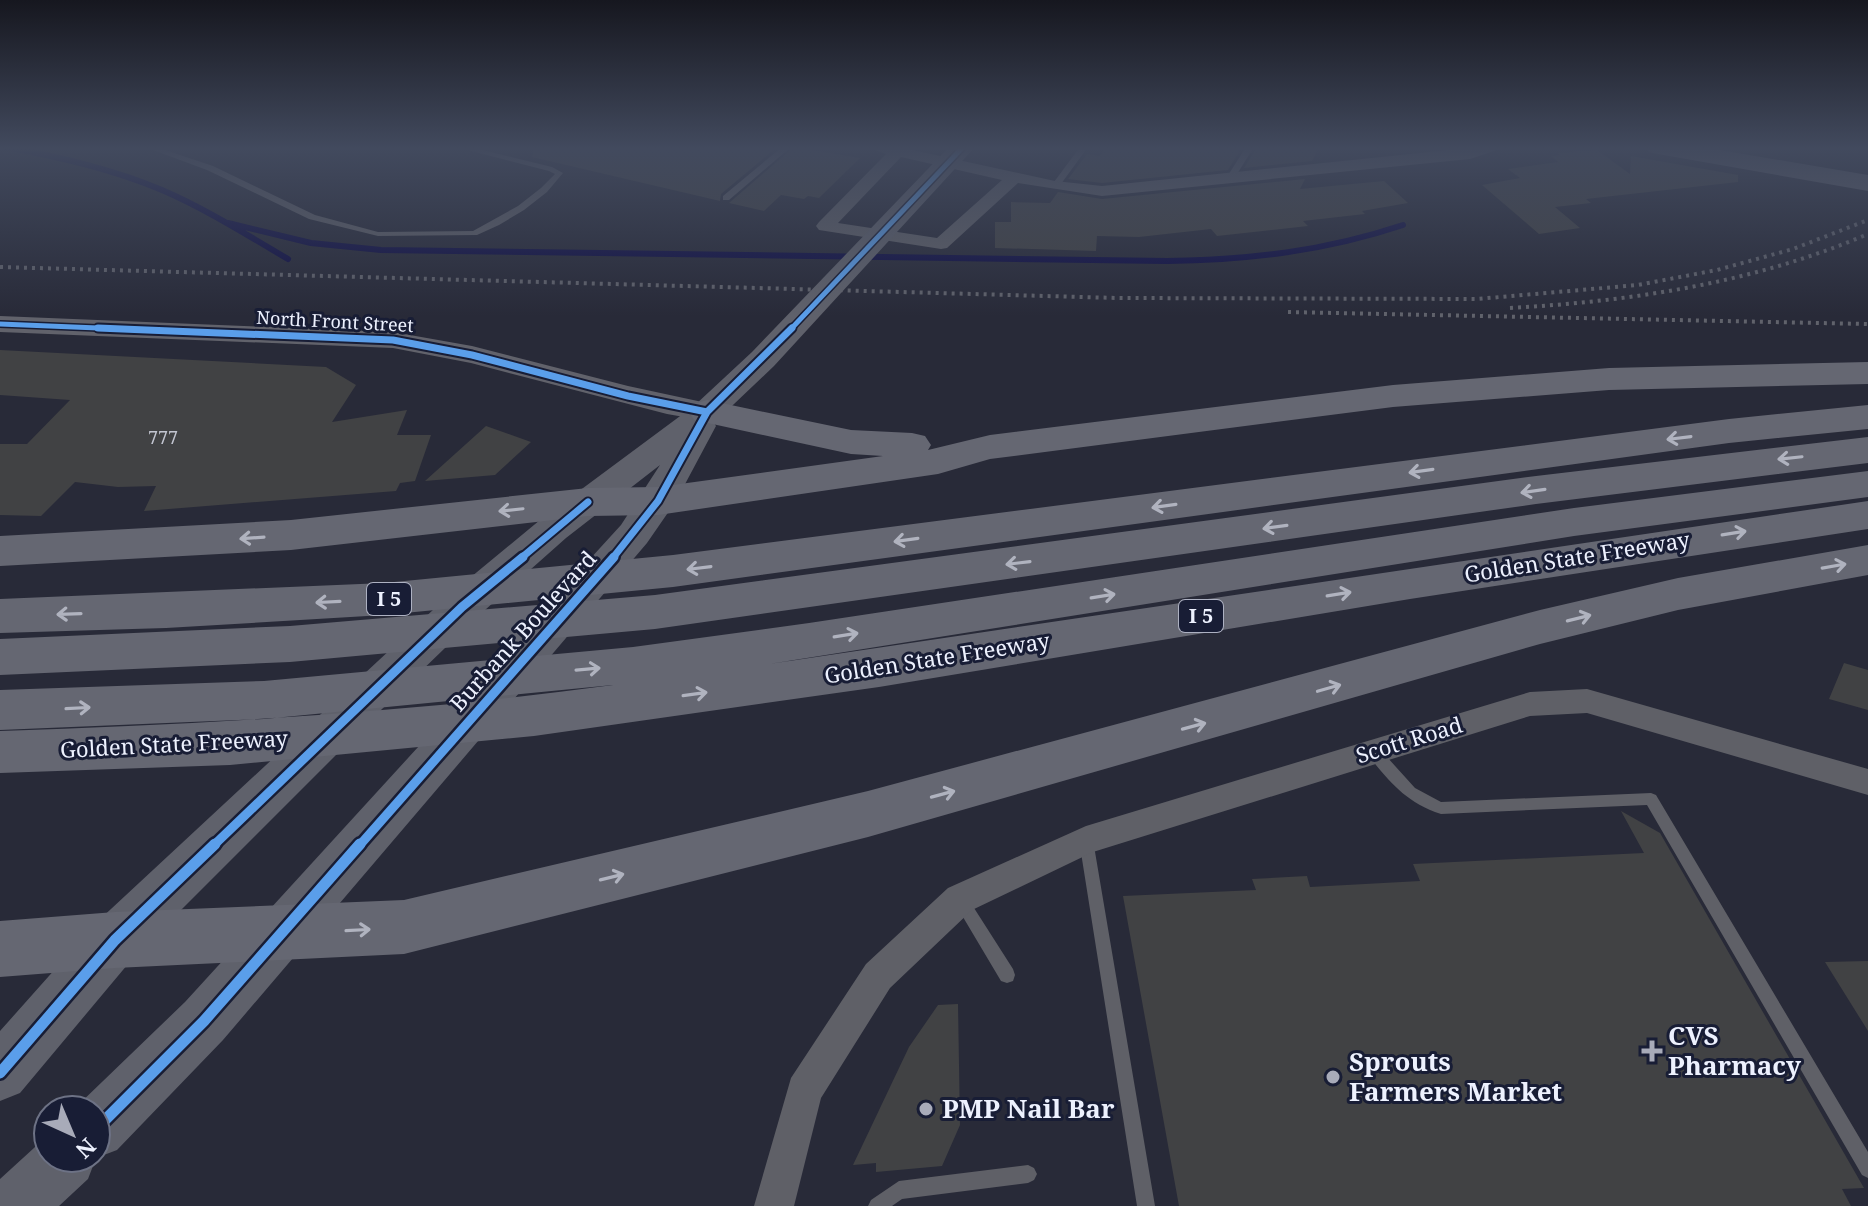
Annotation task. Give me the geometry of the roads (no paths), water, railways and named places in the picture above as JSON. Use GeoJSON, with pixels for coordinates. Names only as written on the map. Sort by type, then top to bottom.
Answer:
{"type":"FeatureCollection","features":[{"type":"Feature","properties":{"kind":"highway"},"geometry":{"type":"LineString","coordinates":[[0,551],[291,535],[588,502],[658,501],[938,461],[990,447],[1393,396],[1609,379],[1868,373]]}},
{"type":"Feature","properties":{"kind":"highway"},"geometry":{"type":"LineString","coordinates":[[707,412],[851,442],[990,447]]}},
{"type":"Feature","properties":{"kind":"highway","name":"I 5"},"geometry":{"type":"LineString","coordinates":[[0,616],[384,599],[673,571],[1714,433],[1868,417]]}},
{"type":"Feature","properties":{"kind":"highway"},"geometry":{"type":"LineString","coordinates":[[0,657],[290,644],[655,612],[1536,490],[1868,450]]}},
{"type":"Feature","properties":{"kind":"highway"},"geometry":{"type":"LineString","coordinates":[[0,710],[264,700],[633,665],[809,641],[1574,522],[1868,484]]}},
{"type":"Feature","properties":{"kind":"highway","name":"Golden State Freeway"},"geometry":{"type":"LineString","coordinates":[[0,752],[230,744],[534,716],[879,668],[1425,580],[1868,515]]}},
{"type":"Feature","properties":{"kind":"highway"},"geometry":{"type":"LineString","coordinates":[[0,949],[115,940],[404,927],[868,814],[1540,627],[1678,594],[1868,560]]}},
{"type":"Feature","properties":{"kind":"main road","name":"Burbank Boulevard"},"geometry":{"type":"LineString","coordinates":[[0,1073],[115,940],[462,607],[588,502],[707,412],[763,359],[910,203]]}},
{"type":"Feature","properties":{"kind":"main road","name":"North Front Street"},"geometry":{"type":"LineString","coordinates":[[0,324],[393,340],[453,349],[595,389],[707,412]]}},
{"type":"Feature","properties":{"kind":"main road","name":"Burbank Boulevard"},"geometry":{"type":"LineString","coordinates":[[112,1113],[204,1021],[634,534],[658,501],[707,412]]}},
{"type":"Feature","properties":{"kind":"main road"},"geometry":{"type":"LineString","coordinates":[[15,1206],[50,1174]]}},
{"type":"Feature","properties":{"kind":"street"},"geometry":{"type":"LineString","coordinates":[[847,203],[825,226],[941,244],[986,203]]}},
{"type":"Feature","properties":{"kind":"street","name":"Scott Road"},"geometry":{"type":"LineString","coordinates":[[774,1206],[804,1091],[878,976],[960,899],[1086,840],[1530,704],[1587,701],[1868,782]]}},
{"type":"Feature","properties":{"kind":"lane"},"geometry":{"type":"LineString","coordinates":[[283,203],[312,217],[378,234],[459,236],[486,229],[525,203]]}},
{"type":"Feature","properties":{"kind":"lane"},"geometry":{"type":"LineString","coordinates":[[1372,750],[1408,793],[1423,803],[1441,808],[1651,799],[1868,1169]]}},
{"type":"Feature","properties":{"kind":"lane"},"geometry":{"type":"LineString","coordinates":[[1086,840],[1146,1206]]}},
{"type":"Feature","properties":{"kind":"lane"},"geometry":{"type":"LineString","coordinates":[[960,899],[1007,975]]}},
{"type":"Feature","properties":{"kind":"lane"},"geometry":{"type":"LineString","coordinates":[[877,1206],[899,1190],[1028,1174]]}},
{"type":"Feature","properties":{"kind":"waterway"},"geometry":{"type":"LineString","coordinates":[[189,203],[288,259]]}},
{"type":"Feature","properties":{"kind":"waterway"},"geometry":{"type":"LineString","coordinates":[[228,223],[311,243],[381,250],[1167,261],[1228,259],[1316,248],[1403,225]]}},
{"type":"Feature","properties":{"kind":"railway"},"geometry":{"type":"LineString","coordinates":[[0,267],[1118,298],[1477,299],[1638,285],[1717,270],[1793,249],[1868,220]]}},
{"type":"Feature","properties":{"kind":"railway"},"geometry":{"type":"LineString","coordinates":[[1510,308],[1602,300],[1692,287],[1781,265],[1868,234]]}},
{"type":"Feature","properties":{"kind":"railway"},"geometry":{"type":"LineString","coordinates":[[1288,312],[1868,324]]}},
{"type":"Feature","properties":{"kind":"place","name":"CVS Pharmacy"},"geometry":{"type":"Point","coordinates":[1652,1051]}},
{"type":"Feature","properties":{"kind":"place","name":"Sprouts Farmers Market"},"geometry":{"type":"Point","coordinates":[1333,1077]}},
{"type":"Feature","properties":{"kind":"place","name":"PMP Nail Bar"},"geometry":{"type":"Point","coordinates":[926,1109]}}]}
